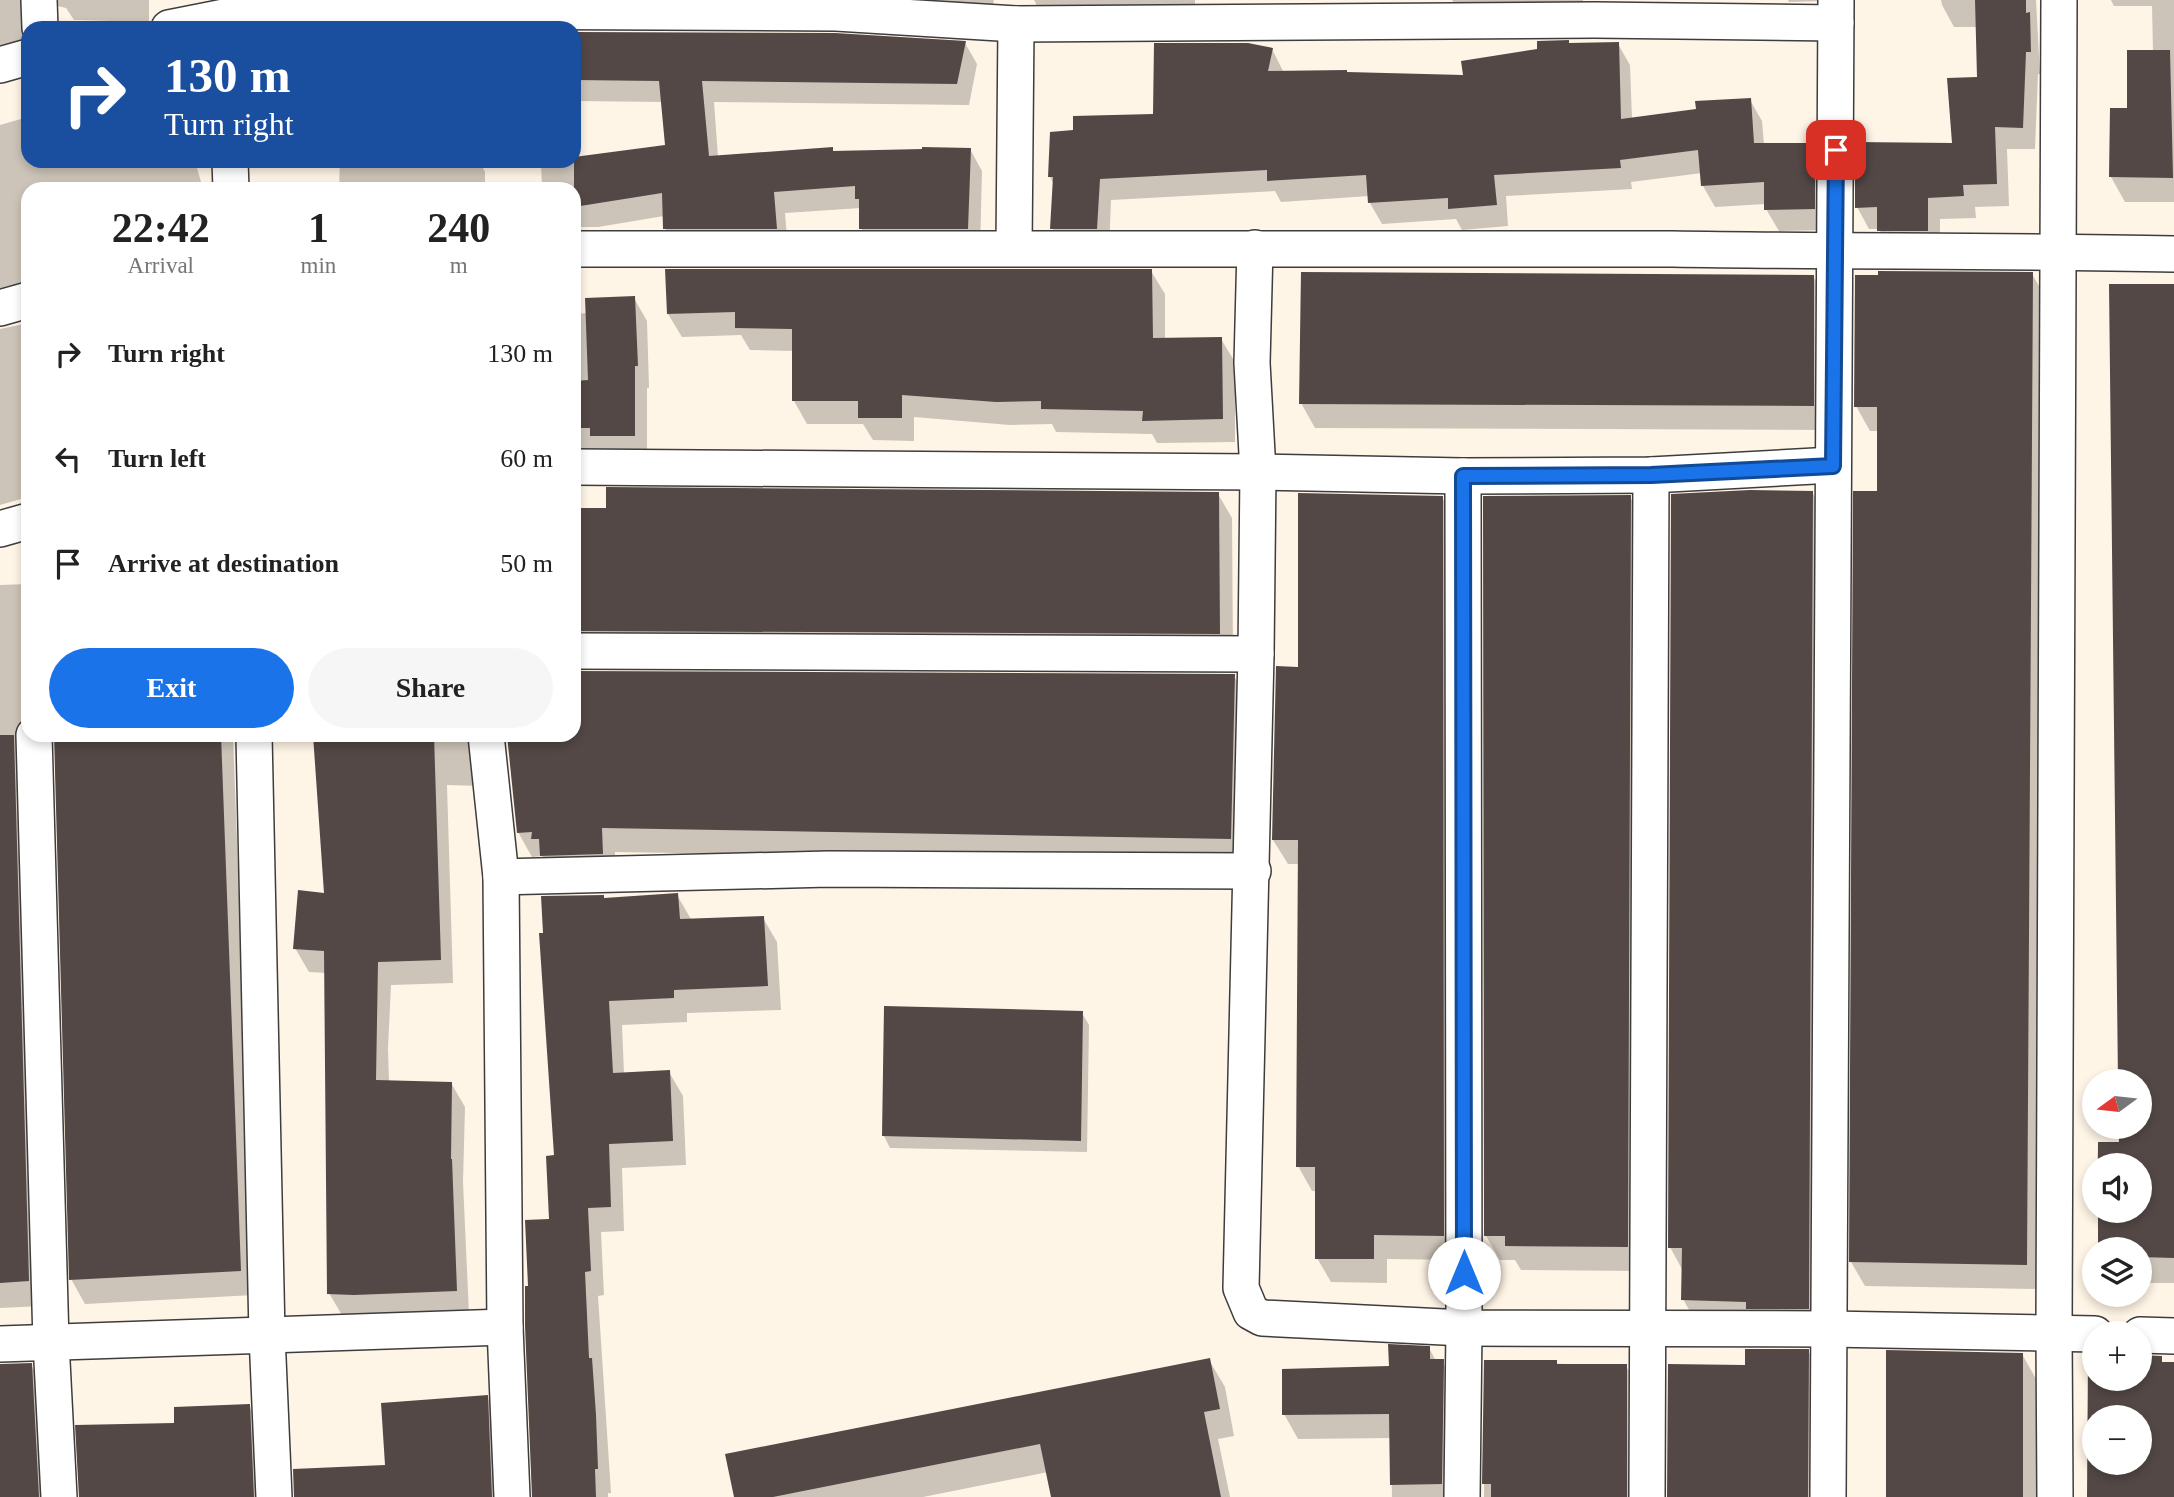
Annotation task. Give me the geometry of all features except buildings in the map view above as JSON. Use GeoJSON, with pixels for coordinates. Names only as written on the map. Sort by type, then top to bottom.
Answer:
{"type":"FeatureCollection","features":[{"type":"Feature","properties":{"kind":"street"},"geometry":{"type":"LineString","coordinates":[[39,0],[40,21]]}},
{"type":"Feature","properties":{"kind":"street"},"geometry":{"type":"LineString","coordinates":[[2055,1497],[2059,0]]}},
{"type":"Feature","properties":{"kind":"street"},"geometry":{"type":"LineString","coordinates":[[199,21],[224,15],[454,6],[836,6],[1006,16],[1203,11],[1836,11],[1828,1497]]}},
{"type":"Feature","properties":{"kind":"street"},"geometry":{"type":"LineString","coordinates":[[1006,16],[1014,247]]}},
{"type":"Feature","properties":{"kind":"street"},"geometry":{"type":"LineString","coordinates":[[0,65],[21,59]]}},
{"type":"Feature","properties":{"kind":"street"},"geometry":{"type":"LineString","coordinates":[[1255,248],[1252,363],[1258,472],[1256,654],[1253,871],[1241,1288],[1251,1312],[1262,1318],[1464,1328],[1829,1329],[2082,1333]]}},
{"type":"Feature","properties":{"kind":"street"},"geometry":{"type":"LineString","coordinates":[[581,249],[1658,249],[2174,254]]}},
{"type":"Feature","properties":{"kind":"street"},"geometry":{"type":"LineString","coordinates":[[0,308],[21,302]]}},
{"type":"Feature","properties":{"kind":"street"},"geometry":{"type":"LineString","coordinates":[[581,467],[1463,476],[1651,475],[1833,466]]}},
{"type":"Feature","properties":{"kind":"street"},"geometry":{"type":"LineString","coordinates":[[1647,1497],[1651,475]]}},
{"type":"Feature","properties":{"kind":"street"},"geometry":{"type":"LineString","coordinates":[[1462,1497],[1463,476]]}},
{"type":"Feature","properties":{"kind":"street"},"geometry":{"type":"LineString","coordinates":[[0,530],[21,523]]}},
{"type":"Feature","properties":{"kind":"street"},"geometry":{"type":"LineString","coordinates":[[581,651],[1256,654]]}},
{"type":"Feature","properties":{"kind":"street"},"geometry":{"type":"LineString","coordinates":[[34,742],[51,1342],[59,1497]]}},
{"type":"Feature","properties":{"kind":"street"},"geometry":{"type":"LineString","coordinates":[[254,742],[267,1335],[274,1497]]}},
{"type":"Feature","properties":{"kind":"street"},"geometry":{"type":"LineString","coordinates":[[487,742],[501,877],[505,1327],[512,1497]]}},
{"type":"Feature","properties":{"kind":"street"},"geometry":{"type":"LineString","coordinates":[[501,877],[829,869],[1253,871]]}},
{"type":"Feature","properties":{"kind":"street"},"geometry":{"type":"LineString","coordinates":[[0,1344],[505,1327]]}},
{"type":"Feature","properties":{"kind":"street"},"geometry":{"type":"LineString","coordinates":[[2152,1335],[2174,1336]]}},
{"type":"Feature","properties":{"kind":"route"},"geometry":{"type":"LineString","coordinates":[[1464,1273],[1463,476],[1651,475],[1833,466],[1836,150]]}}]}
